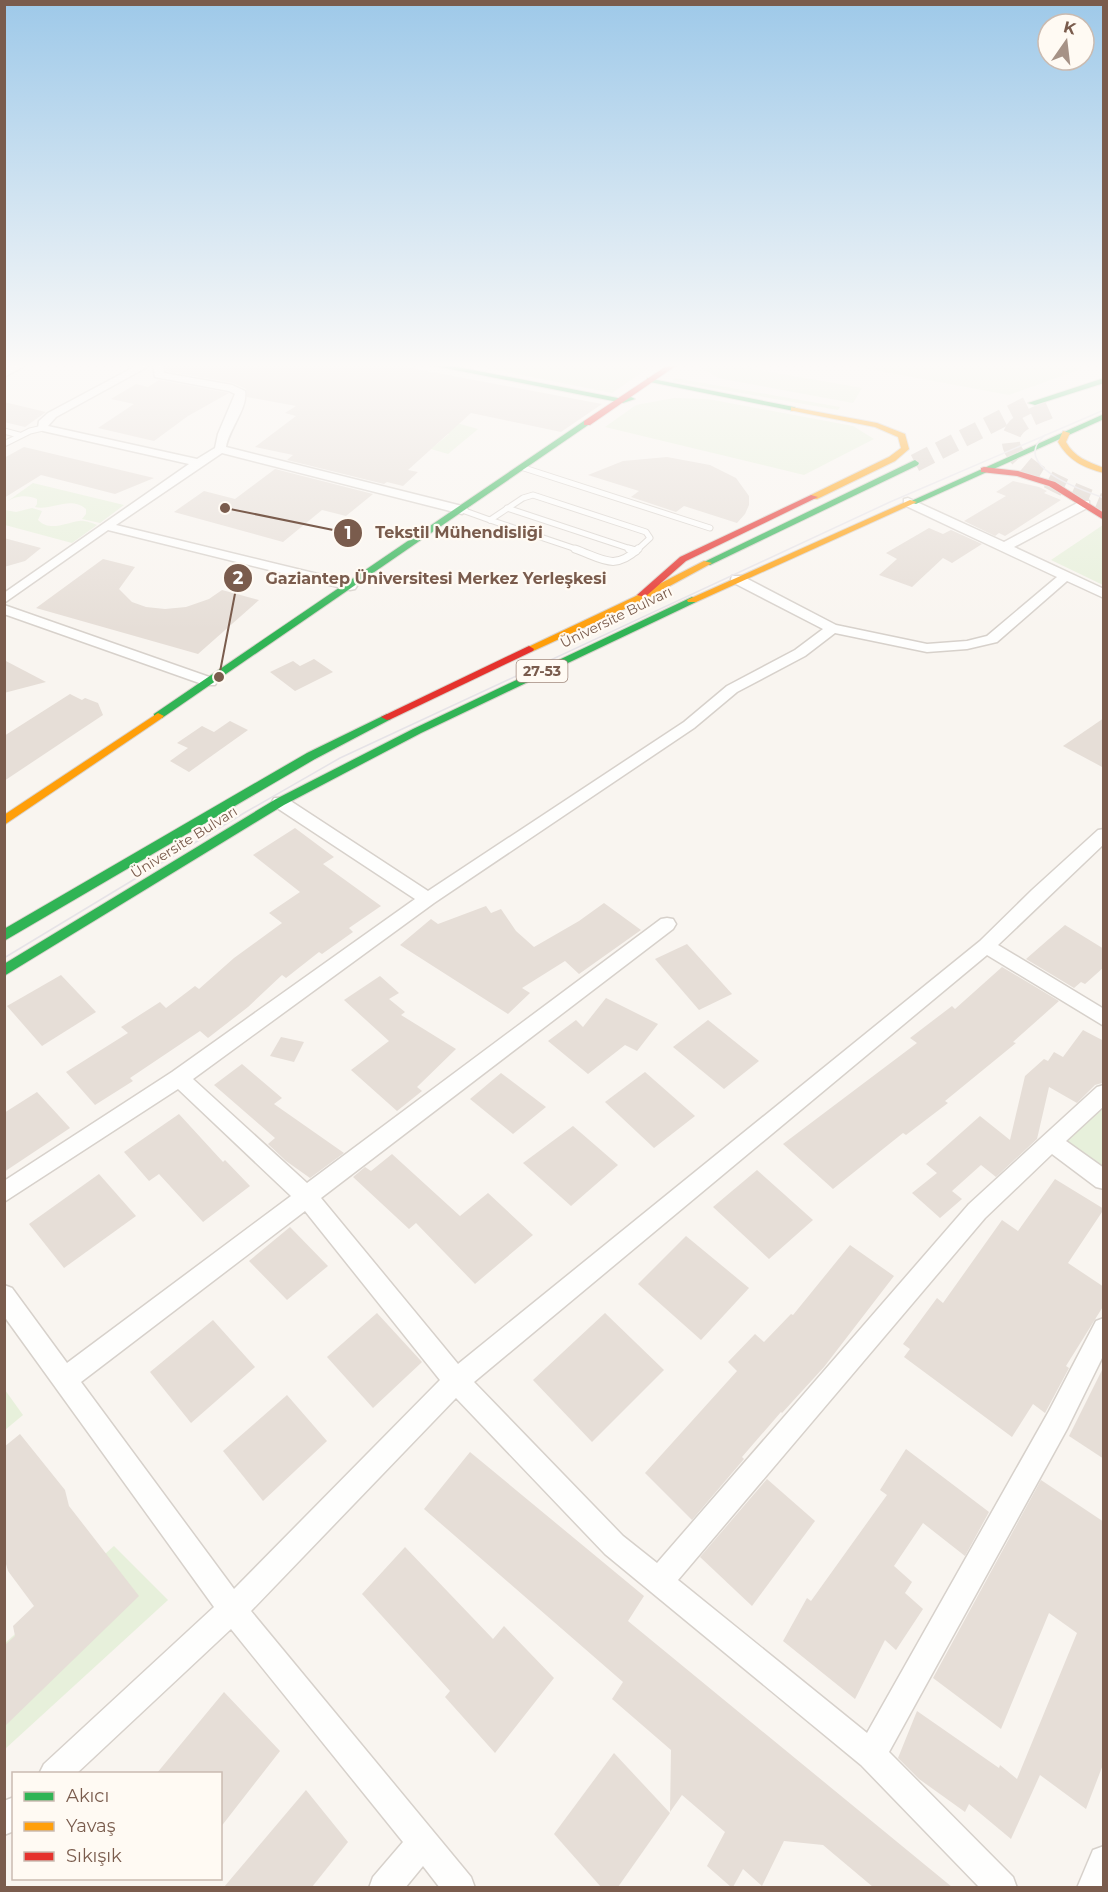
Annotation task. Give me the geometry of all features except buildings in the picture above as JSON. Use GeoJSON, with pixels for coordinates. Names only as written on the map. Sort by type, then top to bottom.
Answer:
{"type":"FeatureCollection","features":[{"type":"Feature","properties":{"kind":"main road"},"geometry":{"type":"LineString","coordinates":[[4,821],[546,453]]}},
{"type":"Feature","properties":{"kind":"main road"},"geometry":{"type":"LineString","coordinates":[[642,595],[683,559],[805,502],[899,453]]}},
{"type":"Feature","properties":{"kind":"main road","name":"Üniversite Bulvarı"},"geometry":{"type":"LineString","coordinates":[[4,971],[280,802],[417,731],[736,579],[1019,453]]}},
{"type":"Feature","properties":{"kind":"main road"},"geometry":{"type":"LineString","coordinates":[[1068,453],[1083,463],[1104,471]]}},
{"type":"Feature","properties":{"kind":"main road","name":"Üniversite Bulvarı"},"geometry":{"type":"LineString","coordinates":[[4,936],[311,756],[432,694],[638,599],[734,549],[824,510],[915,463]]}},
{"type":"Feature","properties":{"kind":"main road"},"geometry":{"type":"LineString","coordinates":[[981,470],[1010,472],[1038,478],[1063,488],[1104,517]]}},
{"type":"Feature","properties":{"kind":"street"},"geometry":{"type":"LineString","coordinates":[[152,453],[198,464]]}},
{"type":"Feature","properties":{"kind":"street"},"geometry":{"type":"LineString","coordinates":[[4,599],[214,453]]}},
{"type":"Feature","properties":{"kind":"street"},"geometry":{"type":"LineString","coordinates":[[237,453],[462,510]]}},
{"type":"Feature","properties":{"kind":"street"},"geometry":{"type":"LineString","coordinates":[[908,502],[1104,594]]}},
{"type":"Feature","properties":{"kind":"street"},"geometry":{"type":"LineString","coordinates":[[1004,548],[1085,504]]}},
{"type":"Feature","properties":{"kind":"street"},"geometry":{"type":"LineString","coordinates":[[106,526],[350,586]]}},
{"type":"Feature","properties":{"kind":"street"},"geometry":{"type":"LineString","coordinates":[[736,579],[832,628],[927,648],[967,645],[992,639],[1032,602],[1064,577]]}},
{"type":"Feature","properties":{"kind":"street"},"geometry":{"type":"LineString","coordinates":[[4,609],[210,682]]}},
{"type":"Feature","properties":{"kind":"street"},"geometry":{"type":"LineString","coordinates":[[4,1193],[179,1078],[428,899],[689,725],[732,689],[800,653],[832,628]]}},
{"type":"Feature","properties":{"kind":"street"},"geometry":{"type":"LineString","coordinates":[[280,802],[428,899]]}},
{"type":"Feature","properties":{"kind":"street"},"geometry":{"type":"LineString","coordinates":[[55,1772],[272,1571],[456,1381],[986,946],[1038,894],[1104,834]]}},
{"type":"Feature","properties":{"kind":"street"},"geometry":{"type":"LineString","coordinates":[[65,1379],[667,924]]}},
{"type":"Feature","properties":{"kind":"street"},"geometry":{"type":"LineString","coordinates":[[986,946],[1104,1019]]}},
{"type":"Feature","properties":{"kind":"street"},"geometry":{"type":"LineString","coordinates":[[179,1078],[306,1196],[456,1381],[614,1545],[871,1755],[1002,1887]]}},
{"type":"Feature","properties":{"kind":"street"},"geometry":{"type":"LineString","coordinates":[[659,1581],[977,1211],[1104,1093]]}},
{"type":"Feature","properties":{"kind":"street"},"geometry":{"type":"LineString","coordinates":[[1052,1142],[1104,1180]]}},
{"type":"Feature","properties":{"kind":"street"},"geometry":{"type":"LineString","coordinates":[[4,1296],[232,1609],[460,1887]]}},
{"type":"Feature","properties":{"kind":"street"},"geometry":{"type":"LineString","coordinates":[[871,1755],[1052,1431],[1104,1329]]}},
{"type":"Feature","properties":{"kind":"street"},"geometry":{"type":"LineString","coordinates":[[384,1887],[423,1842]]}},
{"type":"Feature","properties":{"kind":"street"},"geometry":{"type":"LineString","coordinates":[[1092,1887],[1104,1861]]}},
{"type":"Feature","properties":{"kind":"lane"},"geometry":{"type":"LineString","coordinates":[[524,468],[710,528]]}},
{"type":"Feature","properties":{"kind":"lane"},"geometry":{"type":"LineString","coordinates":[[462,510],[490,520],[613,562],[625,561],[650,538],[646,532],[533,495],[523,498],[490,520]]}},
{"type":"Feature","properties":{"kind":"lane"},"geometry":{"type":"LineString","coordinates":[[507,508],[636,551]]}},
{"type":"Feature","properties":{"kind":"green space"},"geometry":{"type":"Polygon","coordinates":[[[714,453],[846,453],[804,475],[714,453]]]}},
{"type":"Feature","properties":{"kind":"green space"},"geometry":{"type":"Polygon","coordinates":[[[33,483],[124,505],[100,523],[82,519],[86,514],[86,509],[74,503],[41,508],[35,507],[37,499],[24,496],[16,497],[5,503],[33,483]]]}},
{"type":"Feature","properties":{"kind":"green space"},"geometry":{"type":"Polygon","coordinates":[[[32,508],[42,511],[38,520],[48,526],[81,521],[97,525],[72,543],[5,525],[5,510],[16,512],[32,508]]]}},
{"type":"Feature","properties":{"kind":"green space"},"geometry":{"type":"Polygon","coordinates":[[[1103,525],[1103,585],[1051,560],[1103,525]]]}},
{"type":"Feature","properties":{"kind":"green space"},"geometry":{"type":"Polygon","coordinates":[[[1103,1106],[1103,1169],[1066,1140],[1103,1106]]]}},
{"type":"Feature","properties":{"kind":"green space"},"geometry":{"type":"Polygon","coordinates":[[[5,1390],[23,1415],[5,1430],[5,1390]]]}},
{"type":"Feature","properties":{"kind":"green space"},"geometry":{"type":"Polygon","coordinates":[[[114,1546],[168,1600],[5,1749],[4,1644],[114,1546]]]}},
{"type":"Feature","properties":{"kind":"tunnel"},"geometry":{"type":"LineString","coordinates":[[915,463],[934,453]]}},
{"type":"Feature","properties":{"kind":"tunnel"},"geometry":{"type":"LineString","coordinates":[[1016,453],[1029,467],[1044,477],[1104,504]]}},
{"type":"Feature","properties":{"kind":"tram line"},"geometry":{"type":"LineString","coordinates":[[4,958],[244,813],[340,758],[890,502],[1003,453]]}},
{"type":"Feature","properties":{"kind":"tram line"},"geometry":{"type":"LineString","coordinates":[[1036,453],[1042,467],[1053,476],[1104,498]]}},
{"type":"Feature","properties":{"kind":"traffic: fast"},"geometry":{"type":"LineString","coordinates":[[158,716],[543,453]]}},
{"type":"Feature","properties":{"kind":"traffic: fast"},"geometry":{"type":"LineString","coordinates":[[913,502],[1021,453]]}},
{"type":"Feature","properties":{"kind":"traffic: fast"},"geometry":{"type":"LineString","coordinates":[[707,563],[915,463]]}},
{"type":"Feature","properties":{"kind":"traffic: fast"},"geometry":{"type":"LineString","coordinates":[[4,971],[280,802],[417,731],[692,600]]}},
{"type":"Feature","properties":{"kind":"traffic: fast"},"geometry":{"type":"LineString","coordinates":[[4,936],[311,756],[387,717]]}},
{"type":"Feature","properties":{"kind":"traffic: slow"},"geometry":{"type":"LineString","coordinates":[[814,497],[899,453]]}},
{"type":"Feature","properties":{"kind":"traffic: slow"},"geometry":{"type":"LineString","coordinates":[[1070,453],[1080,461],[1104,471]]}},
{"type":"Feature","properties":{"kind":"traffic: slow"},"geometry":{"type":"LineString","coordinates":[[692,600],[913,502]]}},
{"type":"Feature","properties":{"kind":"traffic: slow"},"geometry":{"type":"LineString","coordinates":[[529,649],[638,599],[707,563]]}},
{"type":"Feature","properties":{"kind":"traffic: slow"},"geometry":{"type":"LineString","coordinates":[[4,821],[158,716]]}},
{"type":"Feature","properties":{"kind":"traffic: jam"},"geometry":{"type":"LineString","coordinates":[[984,470],[1018,474],[1052,484],[1104,517]]}},
{"type":"Feature","properties":{"kind":"traffic: jam"},"geometry":{"type":"LineString","coordinates":[[642,595],[683,559],[814,497]]}},
{"type":"Feature","properties":{"kind":"traffic: jam"},"geometry":{"type":"LineString","coordinates":[[387,717],[529,649]]}},
{"type":"Feature","properties":{"kind":"place","name":"Tekstil Mühendisliği"},"geometry":{"type":"Point","coordinates":[225,508]}},
{"type":"Feature","properties":{"kind":"place","name":"Gaziantep Üniversitesi Merkez Yerleşkesi"},"geometry":{"type":"Point","coordinates":[219,677]}}]}
